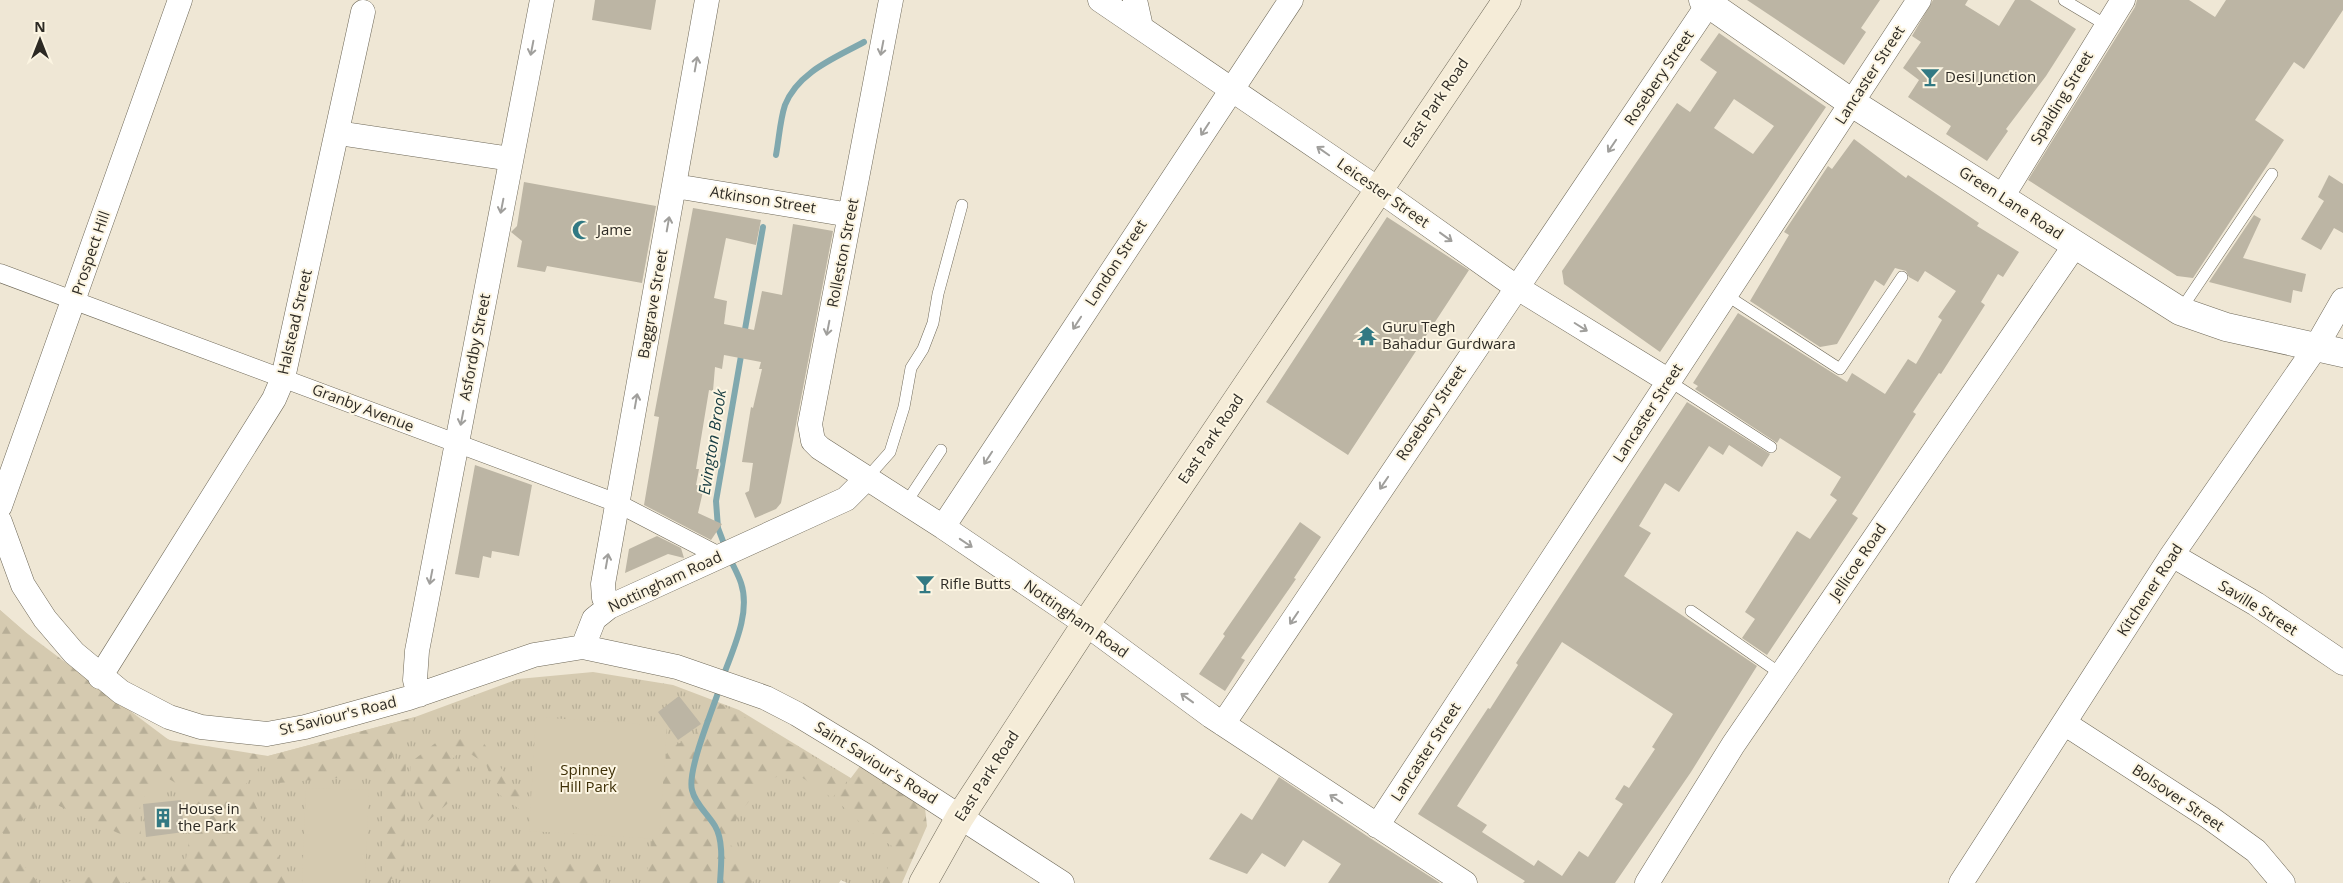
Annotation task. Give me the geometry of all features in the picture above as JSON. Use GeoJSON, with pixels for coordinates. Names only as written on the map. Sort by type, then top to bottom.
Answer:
{"type":"FeatureCollection","features":[{"type":"Feature","properties":{"kind":"main road","name":"East Park Road"},"geometry":{"type":"LineString","coordinates":[[923,883],[960,817],[1086,624],[1378,188],[1507,0]]}},
{"type":"Feature","properties":{"kind":"street","name":"Prospect Hill"},"geometry":{"type":"LineString","coordinates":[[0,506],[180,0]]}},
{"type":"Feature","properties":{"kind":"street","name":"Asfordby Street"},"geometry":{"type":"LineString","coordinates":[[419,694],[415,680],[417,651],[542,0]]}},
{"type":"Feature","properties":{"kind":"street","name":"Baggrave Street"},"geometry":{"type":"LineString","coordinates":[[609,608],[604,598],[602,584],[707,0]]}},
{"type":"Feature","properties":{"kind":"street","name":"Rolleston Street"},"geometry":{"type":"LineString","coordinates":[[866,479],[820,448],[813,441],[810,433],[892,0]]}},
{"type":"Feature","properties":{"kind":"street","name":"Leicester Street"},"geometry":{"type":"LineString","coordinates":[[1100,0],[1378,188],[1516,287],[1669,381]]}},
{"type":"Feature","properties":{"kind":"street"},"geometry":{"type":"LineString","coordinates":[[1135,0],[1141,27]]}},
{"type":"Feature","properties":{"kind":"street","name":"London Street"},"geometry":{"type":"LineString","coordinates":[[943,527],[1291,0]]}},
{"type":"Feature","properties":{"kind":"street","name":"Lancaster Street"},"geometry":{"type":"LineString","coordinates":[[1377,826],[1919,0]]}},
{"type":"Feature","properties":{"kind":"street","name":"Spalding Street"},"geometry":{"type":"LineString","coordinates":[[2002,197],[2123,0]]}},
{"type":"Feature","properties":{"kind":"street","name":"Green Lane Road"},"geometry":{"type":"LineString","coordinates":[[1708,1],[1852,102],[2180,311],[2226,327],[2343,353]]}},
{"type":"Feature","properties":{"kind":"street","name":"Rosebery Street"},"geometry":{"type":"LineString","coordinates":[[1213,721],[1516,287],[1708,1]]}},
{"type":"Feature","properties":{"kind":"street","name":"Halstead Street"},"geometry":{"type":"LineString","coordinates":[[100,676],[274,399],[283,378],[363,12]]}},
{"type":"Feature","properties":{"kind":"street"},"geometry":{"type":"LineString","coordinates":[[338,132],[511,158]]}},
{"type":"Feature","properties":{"kind":"street","name":"Atkinson Street"},"geometry":{"type":"LineString","coordinates":[[675,186],[850,215]]}},
{"type":"Feature","properties":{"kind":"street","name":"Jellicoe Road"},"geometry":{"type":"LineString","coordinates":[[1646,883],[1733,744],[2075,245]]}},
{"type":"Feature","properties":{"kind":"street","name":"Granby Avenue"},"geometry":{"type":"LineString","coordinates":[[0,273],[617,503],[729,553]]}},
{"type":"Feature","properties":{"kind":"street","name":"Kitchener Road"},"geometry":{"type":"LineString","coordinates":[[1961,883],[2172,555],[2316,347],[2343,300]]}},
{"type":"Feature","properties":{"kind":"street","name":"Nottingham Road"},"geometry":{"type":"LineString","coordinates":[[583,647],[594,619],[609,608],[846,499],[866,479],[943,527],[1086,624],[1213,721],[1465,883]]}},
{"type":"Feature","properties":{"kind":"street","name":"St Saviour's Road"},"geometry":{"type":"LineString","coordinates":[[0,522],[24,585],[45,620],[74,654],[100,676],[136,701],[169,717],[201,727],[267,734],[305,727],[419,694],[534,656],[583,647],[677,668],[734,686]]}},
{"type":"Feature","properties":{"kind":"street","name":"Saville Street"},"geometry":{"type":"LineString","coordinates":[[2172,555],[2256,604],[2343,663]]}},
{"type":"Feature","properties":{"kind":"street"},"geometry":{"type":"LineString","coordinates":[[0,575],[24,585]]}},
{"type":"Feature","properties":{"kind":"street","name":"Saint Saviour's Road"},"geometry":{"type":"LineString","coordinates":[[734,686],[797,714],[1062,883]]}},
{"type":"Feature","properties":{"kind":"street","name":"Bolsover Street"},"geometry":{"type":"LineString","coordinates":[[2064,723],[2208,817],[2256,851],[2282,883]]}},
{"type":"Feature","properties":{"kind":"lane"},"geometry":{"type":"LineString","coordinates":[[2064,0],[2106,26]]}},
{"type":"Feature","properties":{"kind":"lane"},"geometry":{"type":"LineString","coordinates":[[2180,311],[2272,174]]}},
{"type":"Feature","properties":{"kind":"lane"},"geometry":{"type":"LineString","coordinates":[[866,479],[890,452],[904,407],[911,368],[923,349],[933,323],[938,294],[962,205]]}},
{"type":"Feature","properties":{"kind":"lane"},"geometry":{"type":"LineString","coordinates":[[1726,295],[1840,369],[1902,277]]}},
{"type":"Feature","properties":{"kind":"lane"},"geometry":{"type":"LineString","coordinates":[[1669,381],[1772,447]]}},
{"type":"Feature","properties":{"kind":"lane"},"geometry":{"type":"LineString","coordinates":[[906,503],[941,450]]}},
{"type":"Feature","properties":{"kind":"lane"},"geometry":{"type":"LineString","coordinates":[[1691,611],[1781,674]]}},
{"type":"Feature","properties":{"kind":"green space","name":"Spinney Hill Park"},"geometry":{"type":"Polygon","coordinates":[[[0,610],[128,721],[172,741],[220,754],[268,756],[415,717],[518,679],[593,672],[673,685],[739,710],[905,811],[894,883],[847,883],[841,880],[839,883],[0,883],[0,610]]]}},
{"type":"Feature","properties":{"kind":"green space"},"geometry":{"type":"Polygon","coordinates":[[[0,610],[25,632],[169,740],[268,756],[246,784],[290,883],[172,883],[154,879],[121,883],[62,883],[103,874],[174,874],[186,859],[196,795],[169,779],[140,800],[141,839],[131,839],[44,799],[7,836],[0,831],[0,610]]]}},
{"type":"Feature","properties":{"kind":"green space"},"geometry":{"type":"Polygon","coordinates":[[[717,702],[850,778],[832,798],[794,772],[766,780],[738,815],[728,842],[760,877],[751,883],[645,883],[668,747],[692,739],[717,702]]]}},
{"type":"Feature","properties":{"kind":"green space"},"geometry":{"type":"Polygon","coordinates":[[[415,717],[384,772],[406,754],[404,874],[391,879],[391,883],[383,883],[383,774],[278,783],[268,756],[415,717]]]}},
{"type":"Feature","properties":{"kind":"green space"},"geometry":{"type":"Polygon","coordinates":[[[536,717],[667,726],[659,839],[529,831],[536,717]]]}},
{"type":"Feature","properties":{"kind":"green space"},"geometry":{"type":"Polygon","coordinates":[[[463,739],[483,742],[516,790],[528,795],[522,811],[496,792],[486,764],[463,749],[451,760],[457,762],[465,785],[458,786],[447,804],[426,823],[410,778],[411,762],[438,741],[463,739]]]}},
{"type":"Feature","properties":{"kind":"green space"},"geometry":{"type":"Polygon","coordinates":[[[860,766],[925,808],[927,826],[902,883],[882,883],[895,848],[869,831],[835,799],[860,766]]]}},
{"type":"Feature","properties":{"kind":"green space"},"geometry":{"type":"Polygon","coordinates":[[[306,788],[369,790],[365,883],[302,883],[306,788]]]}},
{"type":"Feature","properties":{"kind":"green space"},"geometry":{"type":"Polygon","coordinates":[[[0,839],[39,883],[0,883],[0,839]]]}},
{"type":"Feature","properties":{"kind":"green space"},"geometry":{"type":"Polygon","coordinates":[[[520,859],[534,883],[508,883],[505,875],[520,859]]]}},
{"type":"Feature","properties":{"kind":"green space"},"geometry":{"type":"Polygon","coordinates":[[[598,861],[604,883],[548,883],[544,867],[598,861]]]}},
{"type":"Feature","properties":{"kind":"building"},"geometry":{"type":"Polygon","coordinates":[[[595,0],[656,0],[651,30],[592,20],[595,0]]]}},
{"type":"Feature","properties":{"kind":"building"},"geometry":{"type":"Polygon","coordinates":[[[1747,0],[1880,0],[1861,28],[1866,32],[1844,65],[1747,0]]]}},
{"type":"Feature","properties":{"kind":"building"},"geometry":{"type":"Polygon","coordinates":[[[1933,0],[1968,0],[1965,5],[1999,26],[2015,0],[2030,0],[2076,29],[2046,76],[2006,129],[2008,131],[1987,161],[1946,134],[1951,126],[1908,97],[1919,80],[1903,68],[1921,42],[1912,36],[1933,0]]]}},
{"type":"Feature","properties":{"kind":"building"},"geometry":{"type":"Polygon","coordinates":[[[2137,0],[2189,0],[2215,17],[2226,0],[2343,0],[2343,10],[2304,69],[2294,62],[2255,120],[2284,140],[2193,278],[2177,276],[2028,180],[2135,7],[2137,0]]]}},
{"type":"Feature","properties":{"kind":"building"},"geometry":{"type":"Polygon","coordinates":[[[1719,33],[1826,107],[1660,352],[1564,284],[1562,271],[1677,103],[1690,112],[1717,72],[1700,60],[1719,33]],[[1734,99],[1714,128],[1753,154],[1774,126],[1734,99]]]}},
{"type":"Feature","properties":{"kind":"building"},"geometry":{"type":"Polygon","coordinates":[[[1854,139],[1906,178],[1908,175],[1979,223],[1977,226],[2019,252],[2003,277],[1998,274],[1981,302],[1985,305],[1941,374],[1939,373],[1913,412],[1916,414],[1852,514],[1858,518],[1767,655],[1742,638],[1755,619],[1745,612],[1797,531],[1810,539],[1837,500],[1830,495],[1841,477],[1780,438],[1777,443],[1695,389],[1698,386],[1693,383],[1738,313],[1847,382],[1852,373],[1885,394],[1908,359],[1916,364],[1942,320],[1938,317],[1956,291],[1925,271],[1918,282],[1909,277],[1906,271],[1895,268],[1884,286],[1875,280],[1837,344],[1820,347],[1750,301],[1789,235],[1784,232],[1828,166],[1832,169],[1854,139]]]}},
{"type":"Feature","properties":{"kind":"building"},"geometry":{"type":"Polygon","coordinates":[[[2329,175],[2343,184],[2343,233],[2334,228],[2321,250],[2301,239],[2324,201],[2318,197],[2329,175]]]}},
{"type":"Feature","properties":{"kind":"building","name":"Jame"},"geometry":{"type":"Polygon","coordinates":[[[524,182],[656,206],[642,283],[547,266],[545,272],[517,267],[522,241],[511,232],[517,226],[524,182]]]}},
{"type":"Feature","properties":{"kind":"building"},"geometry":{"type":"Polygon","coordinates":[[[693,208],[761,220],[756,245],[726,238],[714,298],[727,301],[724,324],[754,330],[762,291],[782,295],[793,224],[833,231],[781,503],[776,509],[755,518],[745,493],[749,491],[753,463],[742,462],[751,407],[753,408],[762,369],[759,369],[761,362],[724,355],[722,369],[715,367],[713,391],[709,390],[696,469],[699,469],[696,485],[704,487],[698,513],[722,524],[711,540],[644,505],[659,417],[654,416],[693,208]]]}},
{"type":"Feature","properties":{"kind":"building"},"geometry":{"type":"Polygon","coordinates":[[[2254,215],[2261,219],[2243,258],[2306,274],[2302,292],[2293,290],[2291,303],[2209,282],[2254,215]]]}},
{"type":"Feature","properties":{"kind":"building","name":"Guru Tegh Bahadur Gurdwara"},"geometry":{"type":"Polygon","coordinates":[[[1387,217],[1469,270],[1348,455],[1266,402],[1387,217]]]}},
{"type":"Feature","properties":{"kind":"building"},"geometry":{"type":"Polygon","coordinates":[[[1687,402],[1770,454],[1762,467],[1729,445],[1723,455],[1709,446],[1679,492],[1665,483],[1639,526],[1651,533],[1624,576],[1757,666],[1691,772],[1615,883],[1523,883],[1525,881],[1418,814],[1488,708],[1490,709],[1518,665],[1516,663],[1687,402]],[[1562,642],[1457,806],[1487,825],[1482,832],[1534,866],[1538,860],[1562,876],[1579,851],[1588,857],[1623,804],[1615,799],[1624,785],[1629,788],[1655,749],[1652,747],[1673,714],[1562,642]]]}},
{"type":"Feature","properties":{"kind":"building"},"geometry":{"type":"Polygon","coordinates":[[[475,465],[532,485],[519,556],[492,551],[491,558],[483,556],[479,578],[455,574],[475,465]]]}},
{"type":"Feature","properties":{"kind":"building"},"geometry":{"type":"Polygon","coordinates":[[[1300,522],[1321,537],[1294,578],[1296,579],[1241,658],[1245,660],[1225,691],[1199,674],[1225,636],[1223,634],[1300,522]]]}},
{"type":"Feature","properties":{"kind":"building"},"geometry":{"type":"Polygon","coordinates":[[[657,536],[681,548],[684,558],[668,554],[625,573],[629,549],[657,536]]]}},
{"type":"Feature","properties":{"kind":"building"},"geometry":{"type":"Polygon","coordinates":[[[679,696],[701,724],[678,740],[658,712],[679,696]]]}},
{"type":"Feature","properties":{"kind":"building"},"geometry":{"type":"Polygon","coordinates":[[[1279,777],[1440,883],[1328,883],[1341,864],[1303,840],[1285,867],[1262,853],[1247,874],[1209,859],[1241,813],[1252,820],[1279,777]]]}},
{"type":"Feature","properties":{"kind":"building","name":"House in the Park"},"geometry":{"type":"Polygon","coordinates":[[[181,800],[184,832],[146,837],[143,804],[181,800]]]}},
{"type":"Feature","properties":{"kind":"waterway","name":"Evington Brook"},"geometry":{"type":"LineString","coordinates":[[776,155],[783,111],[791,93],[799,83],[818,67],[864,42]]}},
{"type":"Feature","properties":{"kind":"waterway","name":"Evington Brook"},"geometry":{"type":"LineString","coordinates":[[744,335],[763,227]]}},
{"type":"Feature","properties":{"kind":"waterway","name":"Evington Brook"},"geometry":{"type":"LineString","coordinates":[[726,549],[718,528],[716,501],[742,350]]}},
{"type":"Feature","properties":{"kind":"waterway","name":"Evington Brook"},"geometry":{"type":"LineString","coordinates":[[723,677],[740,631],[744,606],[741,583],[730,558]]}},
{"type":"Feature","properties":{"kind":"waterway","name":"Evington Brook"},"geometry":{"type":"LineString","coordinates":[[720,687],[697,754],[691,781],[696,800],[715,826],[720,839],[720,883]]}},
{"type":"Feature","properties":{"kind":"place","name":"Desi Junction"},"geometry":{"type":"Point","coordinates":[1930,77]}},
{"type":"Feature","properties":{"kind":"place","name":"Jame"},"geometry":{"type":"Point","coordinates":[582,230]}},
{"type":"Feature","properties":{"kind":"place","name":"Guru Tegh Bahadur Gurdwara"},"geometry":{"type":"Point","coordinates":[1367,336]}},
{"type":"Feature","properties":{"kind":"place","name":"Rifle Butts"},"geometry":{"type":"Point","coordinates":[925,584]}},
{"type":"Feature","properties":{"kind":"place","name":"House in the Park"},"geometry":{"type":"Point","coordinates":[163,818]}}]}
